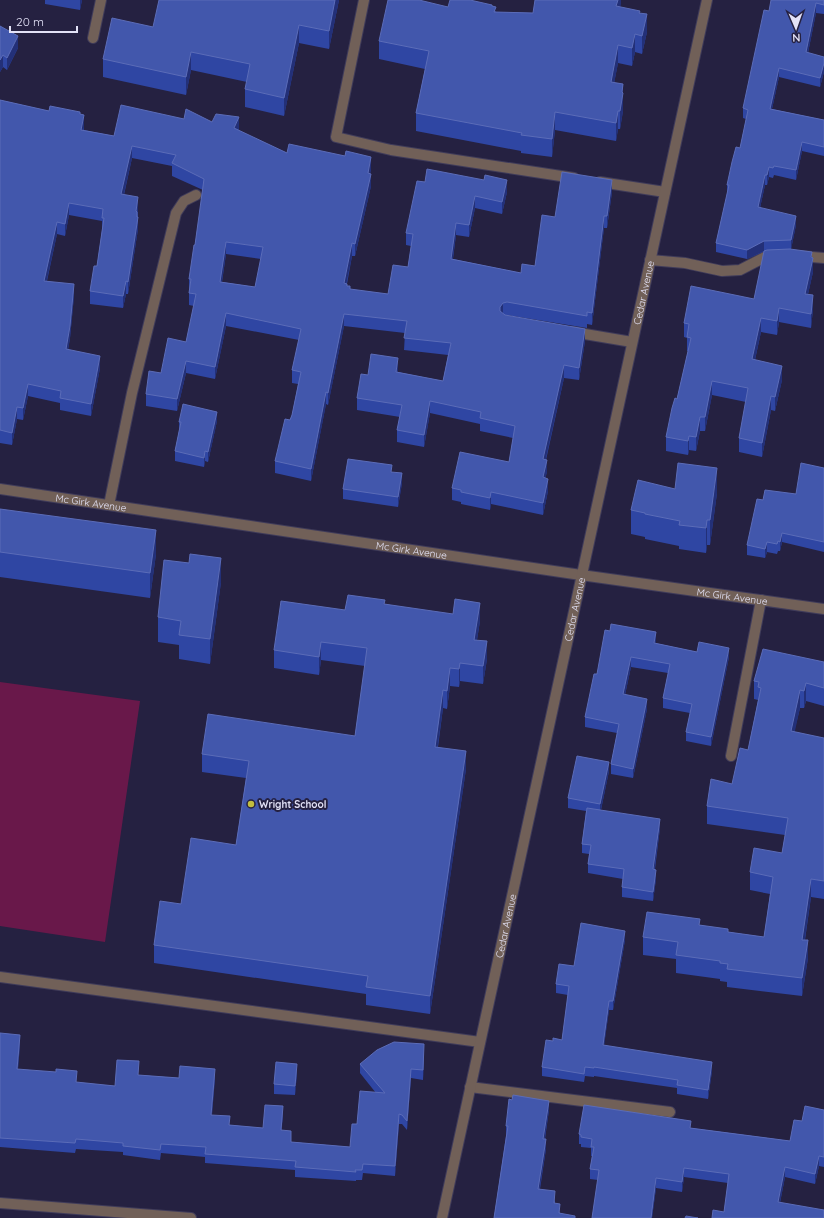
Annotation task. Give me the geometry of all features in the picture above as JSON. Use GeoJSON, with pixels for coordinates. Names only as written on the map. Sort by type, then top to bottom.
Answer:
{"type":"FeatureCollection","features":[{"type":"Feature","properties":{"kind":"street"},"geometry":{"type":"LineString","coordinates":[[93,38],[101,0]]}},
{"type":"Feature","properties":{"kind":"street"},"geometry":{"type":"LineString","coordinates":[[364,0],[336,137],[391,150],[665,192]]}},
{"type":"Feature","properties":{"kind":"street","name":"Cedar Avenue"},"geometry":{"type":"LineString","coordinates":[[442,1218],[707,0]]}},
{"type":"Feature","properties":{"kind":"street"},"geometry":{"type":"LineString","coordinates":[[109,505],[132,393],[176,213],[184,201],[196,195]]}},
{"type":"Feature","properties":{"kind":"street"},"geometry":{"type":"LineString","coordinates":[[650,260],[685,263],[722,271],[740,270],[765,257],[787,256],[824,258]]}},
{"type":"Feature","properties":{"kind":"street"},"geometry":{"type":"LineString","coordinates":[[561,330],[632,342]]}},
{"type":"Feature","properties":{"kind":"street","name":"Mc Girk Avenue"},"geometry":{"type":"LineString","coordinates":[[0,489],[581,575],[824,609]]}},
{"type":"Feature","properties":{"kind":"street"},"geometry":{"type":"LineString","coordinates":[[731,756],[761,600]]}},
{"type":"Feature","properties":{"kind":"street"},"geometry":{"type":"LineString","coordinates":[[0,977],[480,1042]]}},
{"type":"Feature","properties":{"kind":"street"},"geometry":{"type":"LineString","coordinates":[[470,1087],[670,1112]]}},
{"type":"Feature","properties":{"kind":"street"},"geometry":{"type":"LineString","coordinates":[[0,1203],[191,1218]]}},
{"type":"Feature","properties":{"kind":"shaded area"},"geometry":{"type":"Polygon","coordinates":[[[0,682],[140,701],[105,942],[0,926],[0,682]]]}},
{"type":"Feature","properties":{"kind":"building"},"geometry":{"type":"Polygon","coordinates":[[[159,0],[335,0],[329,31],[299,25],[284,98],[245,89],[250,64],[191,52],[186,77],[103,59],[112,18],[153,27],[159,0]]]}},
{"type":"Feature","properties":{"kind":"building"},"geometry":{"type":"Polygon","coordinates":[[[388,0],[419,0],[448,7],[450,0],[470,0],[496,7],[494,12],[533,13],[535,0],[618,0],[616,6],[647,14],[642,36],[635,34],[632,48],[618,45],[611,82],[623,84],[623,93],[616,123],[555,112],[552,139],[521,135],[522,133],[416,113],[429,51],[379,41],[388,0]]]}},
{"type":"Feature","properties":{"kind":"building"},"geometry":{"type":"Polygon","coordinates":[[[771,0],[824,0],[824,5],[816,3],[806,52],[824,57],[820,78],[779,68],[770,109],[824,120],[824,147],[802,142],[796,170],[774,166],[773,168],[769,167],[767,175],[765,175],[758,207],[796,216],[791,240],[764,241],[747,250],[716,243],[729,185],[727,185],[732,162],[736,147],[740,148],[748,110],[743,108],[764,10],[769,11],[771,0]]]}},
{"type":"Feature","properties":{"kind":"building"},"geometry":{"type":"Polygon","coordinates":[[[0,26],[18,36],[7,58],[3,55],[0,60],[0,26]]]}},
{"type":"Feature","properties":{"kind":"building"},"geometry":{"type":"Polygon","coordinates":[[[0,100],[49,111],[50,106],[80,112],[80,114],[84,115],[81,130],[114,136],[121,105],[184,119],[186,109],[212,122],[216,114],[239,117],[234,128],[287,153],[289,144],[345,156],[346,151],[371,157],[368,173],[371,174],[355,244],[352,243],[344,283],[347,284],[347,286],[350,286],[350,289],[388,294],[393,265],[408,267],[413,234],[406,233],[417,181],[425,182],[427,169],[484,180],[485,175],[507,180],[502,202],[475,196],[469,225],[456,223],[451,259],[521,273],[522,264],[535,266],[542,215],[555,217],[562,172],[612,180],[607,216],[604,216],[592,313],[587,312],[587,316],[507,302],[503,303],[500,307],[500,311],[505,315],[585,329],[579,368],[564,365],[543,459],[547,460],[543,477],[548,479],[543,503],[491,492],[490,498],[461,492],[461,490],[452,488],[460,452],[509,462],[515,426],[480,418],[481,412],[430,401],[424,435],[397,430],[402,405],[357,398],[361,374],[368,375],[371,354],[398,358],[396,372],[443,381],[451,343],[404,338],[407,321],[344,314],[328,393],[326,392],[311,469],[275,461],[285,419],[290,420],[292,415],[301,372],[292,370],[301,329],[226,313],[215,367],[186,361],[177,399],[146,394],[149,371],[161,373],[168,338],[186,342],[196,294],[189,293],[191,279],[189,279],[204,179],[172,163],[176,155],[132,146],[121,194],[138,197],[136,211],[138,217],[128,282],[126,281],[123,296],[90,291],[94,266],[97,266],[104,218],[102,218],[103,209],[69,203],[65,224],[57,222],[44,281],[74,284],[66,349],[100,356],[91,404],[60,398],[61,391],[28,384],[23,408],[17,407],[12,433],[0,430],[0,100]],[[226,242],[220,282],[255,287],[263,247],[226,242]]]}},
{"type":"Feature","properties":{"kind":"building"},"geometry":{"type":"Polygon","coordinates":[[[790,249],[812,252],[811,257],[813,258],[805,294],[813,295],[811,314],[779,308],[777,321],[761,318],[752,359],[782,366],[775,397],[771,396],[762,443],[739,438],[748,388],[712,381],[705,417],[700,417],[696,437],[689,436],[688,441],[666,437],[672,408],[675,398],[677,399],[691,338],[687,337],[689,324],[684,323],[691,286],[754,299],[764,251],[790,249]]]}},
{"type":"Feature","properties":{"kind":"building"},"geometry":{"type":"Polygon","coordinates":[[[183,404],[217,412],[208,452],[205,451],[204,458],[175,451],[183,404]]]}},
{"type":"Feature","properties":{"kind":"building"},"geometry":{"type":"Polygon","coordinates":[[[348,459],[392,465],[391,472],[402,473],[398,497],[343,489],[348,459]]]}},
{"type":"Feature","properties":{"kind":"building"},"geometry":{"type":"Polygon","coordinates":[[[678,463],[717,468],[710,520],[707,520],[706,528],[679,525],[680,521],[631,510],[638,480],[675,489],[678,463]]]}},
{"type":"Feature","properties":{"kind":"building"},"geometry":{"type":"Polygon","coordinates":[[[801,463],[824,468],[824,542],[782,533],[780,542],[778,541],[777,544],[767,542],[765,549],[747,545],[757,499],[763,500],[765,490],[796,494],[801,463]]]}},
{"type":"Feature","properties":{"kind":"building"},"geometry":{"type":"Polygon","coordinates":[[[0,509],[156,530],[150,573],[0,552],[0,509]]]}},
{"type":"Feature","properties":{"kind":"building"},"geometry":{"type":"Polygon","coordinates":[[[190,554],[221,558],[210,639],[179,635],[181,621],[158,617],[164,560],[189,563],[190,554]]]}},
{"type":"Feature","properties":{"kind":"building"},"geometry":{"type":"Polygon","coordinates":[[[348,595],[385,600],[384,604],[453,614],[455,599],[480,603],[474,640],[487,641],[483,666],[460,663],[459,669],[450,668],[447,691],[443,690],[435,747],[466,751],[430,996],[366,987],[368,976],[154,945],[160,901],[181,904],[191,838],[236,845],[249,761],[202,754],[208,714],[355,736],[367,648],[321,642],[319,657],[274,650],[281,601],[345,610],[348,595]]]}},
{"type":"Feature","properties":{"kind":"building"},"geometry":{"type":"Polygon","coordinates":[[[611,624],[656,632],[654,643],[697,652],[699,642],[729,648],[711,737],[686,732],[692,704],[663,698],[670,664],[631,657],[623,694],[647,699],[633,769],[611,764],[619,724],[585,717],[594,674],[597,674],[605,630],[610,631],[611,624]]]}},
{"type":"Feature","properties":{"kind":"building"},"geometry":{"type":"Polygon","coordinates":[[[763,649],[824,662],[824,688],[806,683],[804,691],[800,690],[791,731],[824,738],[824,881],[811,879],[802,940],[808,940],[802,978],[727,969],[728,964],[720,963],[720,961],[676,955],[678,942],[643,937],[647,912],[700,919],[699,925],[728,929],[728,932],[764,937],[773,877],[750,872],[754,848],[782,853],[788,818],[707,806],[711,779],[732,784],[740,748],[748,750],[761,688],[758,687],[759,682],[754,681],[763,649]]]}},
{"type":"Feature","properties":{"kind":"building"},"geometry":{"type":"Polygon","coordinates":[[[577,756],[609,762],[600,804],[568,798],[577,756]]]}},
{"type":"Feature","properties":{"kind":"building"},"geometry":{"type":"Polygon","coordinates":[[[587,808],[660,819],[653,869],[656,870],[653,892],[622,887],[624,869],[588,864],[591,845],[582,844],[587,808]]]}},
{"type":"Feature","properties":{"kind":"building"},"geometry":{"type":"Polygon","coordinates":[[[581,923],[625,931],[613,1001],[609,1001],[603,1045],[712,1062],[708,1090],[677,1085],[678,1080],[594,1067],[585,1067],[584,1074],[542,1067],[546,1040],[553,1041],[553,1038],[562,1040],[569,986],[556,984],[559,964],[574,966],[581,923]]]}},
{"type":"Feature","properties":{"kind":"building"},"geometry":{"type":"Polygon","coordinates":[[[0,1033],[20,1035],[17,1069],[56,1072],[56,1069],[77,1071],[76,1082],[115,1086],[117,1060],[139,1061],[138,1075],[179,1078],[180,1066],[215,1069],[211,1115],[230,1116],[229,1125],[263,1128],[265,1105],[283,1106],[281,1130],[291,1131],[291,1142],[350,1147],[352,1124],[357,1124],[360,1091],[385,1093],[360,1064],[377,1050],[394,1042],[424,1044],[423,1070],[411,1069],[407,1121],[402,1115],[399,1114],[395,1166],[363,1164],[362,1170],[355,1170],[356,1172],[295,1167],[296,1161],[205,1154],[206,1147],[161,1144],[160,1150],[123,1146],[123,1143],[76,1139],[75,1143],[0,1138],[0,1033]]]}},
{"type":"Feature","properties":{"kind":"building"},"geometry":{"type":"Polygon","coordinates":[[[276,1062],[297,1064],[295,1086],[274,1084],[276,1062]]]}},
{"type":"Feature","properties":{"kind":"building"},"geometry":{"type":"Polygon","coordinates":[[[513,1095],[549,1101],[543,1139],[546,1139],[538,1189],[555,1191],[554,1203],[560,1204],[559,1213],[575,1216],[575,1218],[494,1218],[508,1126],[506,1126],[509,1099],[512,1100],[513,1095]]]}},
{"type":"Feature","properties":{"kind":"building"},"geometry":{"type":"Polygon","coordinates":[[[584,1105],[691,1121],[690,1128],[790,1141],[794,1120],[802,1121],[805,1106],[824,1110],[824,1157],[819,1156],[815,1174],[785,1167],[778,1202],[824,1210],[824,1218],[712,1218],[713,1210],[724,1212],[729,1174],[684,1168],[682,1182],[656,1178],[651,1218],[592,1218],[599,1170],[590,1169],[594,1147],[591,1147],[592,1139],[581,1137],[579,1134],[584,1105]]]}},
{"type":"Feature","properties":{"kind":"building"},"geometry":{"type":"Polygon","coordinates":[[[686,1216],[698,1218],[685,1218],[686,1216]]]}},
{"type":"Feature","properties":{"kind":"place","name":"Wright School"},"geometry":{"type":"Point","coordinates":[251,804]}}]}
